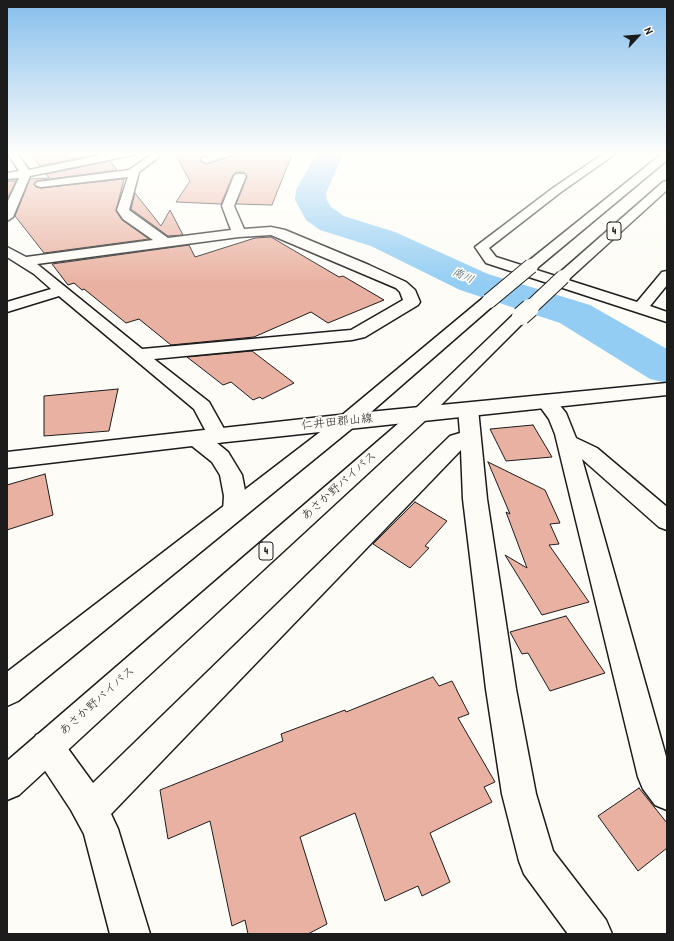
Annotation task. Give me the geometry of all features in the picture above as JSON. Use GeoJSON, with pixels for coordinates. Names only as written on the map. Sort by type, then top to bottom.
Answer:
{"type":"FeatureCollection","features":[{"type":"Feature","properties":{"kind":"main road"},"geometry":{"type":"LineString","coordinates":[[7,217],[16,196]]}},
{"type":"Feature","properties":{"kind":"main road"},"geometry":{"type":"LineString","coordinates":[[128,196],[123,210],[127,216],[166,243]]}},
{"type":"Feature","properties":{"kind":"main road"},"geometry":{"type":"LineString","coordinates":[[232,196],[228,206],[239,233]]}},
{"type":"Feature","properties":{"kind":"main road"},"geometry":{"type":"LineString","coordinates":[[550,196],[482,247],[491,260],[667,317]]}},
{"type":"Feature","properties":{"kind":"main road","name":"4"},"geometry":{"type":"LineString","coordinates":[[7,691],[348,421],[616,196]]}},
{"type":"Feature","properties":{"kind":"main road","name":"あさか野バイパス"},"geometry":{"type":"LineString","coordinates":[[7,783],[421,414],[521,316],[654,196]]}},
{"type":"Feature","properties":{"kind":"main road"},"geometry":{"type":"LineString","coordinates":[[26,262],[263,230],[280,233],[401,284],[407,290],[412,302],[359,333],[352,335],[138,355]]}},
{"type":"Feature","properties":{"kind":"main road"},"geometry":{"type":"LineString","coordinates":[[8,252],[26,262],[62,290],[138,355],[202,406],[218,436]]}},
{"type":"Feature","properties":{"kind":"main road"},"geometry":{"type":"LineString","coordinates":[[641,308],[667,275]]}},
{"type":"Feature","properties":{"kind":"main road"},"geometry":{"type":"LineString","coordinates":[[7,307],[62,290]]}},
{"type":"Feature","properties":{"kind":"main road","name":"仁井田郡山線"},"geometry":{"type":"LineString","coordinates":[[7,460],[421,414],[470,423],[546,401],[659,390]]}},
{"type":"Feature","properties":{"kind":"main road"},"geometry":{"type":"LineString","coordinates":[[546,401],[559,418],[566,441],[654,777],[667,793]]}},
{"type":"Feature","properties":{"kind":"main road"},"geometry":{"type":"LineString","coordinates":[[90,811],[457,441],[470,423]]}},
{"type":"Feature","properties":{"kind":"main road"},"geometry":{"type":"LineString","coordinates":[[470,423],[476,499],[494,636],[519,794],[537,861],[592,934]]}},
{"type":"Feature","properties":{"kind":"main road"},"geometry":{"type":"LineString","coordinates":[[194,439],[203,442],[220,457],[231,476],[235,511]]}},
{"type":"Feature","properties":{"kind":"main road"},"geometry":{"type":"LineString","coordinates":[[566,441],[589,453],[667,521]]}},
{"type":"Feature","properties":{"kind":"main road"},"geometry":{"type":"LineString","coordinates":[[47,746],[90,811],[100,829],[130,934]]}},
{"type":"Feature","properties":{"kind":"building"},"geometry":{"type":"Polygon","coordinates":[[[23,196],[120,196],[116,211],[122,220],[149,239],[44,253],[15,216],[23,196]]]}},
{"type":"Feature","properties":{"kind":"building"},"geometry":{"type":"Polygon","coordinates":[[[134,196],[137,196],[161,226],[170,210],[183,235],[168,236],[131,209],[134,196]]]}},
{"type":"Feature","properties":{"kind":"building"},"geometry":{"type":"Polygon","coordinates":[[[180,196],[224,196],[221,204],[176,202],[180,196]]]}},
{"type":"Feature","properties":{"kind":"building"},"geometry":{"type":"Polygon","coordinates":[[[239,196],[276,196],[272,205],[236,204],[239,196]]]}},
{"type":"Feature","properties":{"kind":"building"},"geometry":{"type":"Polygon","coordinates":[[[271,237],[339,277],[343,276],[384,300],[328,323],[311,312],[254,337],[171,345],[139,319],[126,323],[84,289],[82,290],[74,283],[68,285],[52,264],[189,245],[195,257],[255,238],[271,237]]]}},
{"type":"Feature","properties":{"kind":"building"},"geometry":{"type":"Polygon","coordinates":[[[252,351],[294,383],[262,399],[260,397],[253,400],[231,382],[223,385],[187,357],[252,351]]]}},
{"type":"Feature","properties":{"kind":"building"},"geometry":{"type":"Polygon","coordinates":[[[118,389],[109,431],[44,436],[44,396],[118,389]]]}},
{"type":"Feature","properties":{"kind":"building"},"geometry":{"type":"Polygon","coordinates":[[[533,425],[552,457],[506,461],[490,429],[533,425]]]}},
{"type":"Feature","properties":{"kind":"building"},"geometry":{"type":"Polygon","coordinates":[[[488,462],[545,490],[560,523],[550,524],[559,544],[549,545],[589,602],[542,615],[505,555],[527,568],[506,512],[510,514],[488,462]]]}},
{"type":"Feature","properties":{"kind":"building"},"geometry":{"type":"Polygon","coordinates":[[[45,474],[53,515],[7,530],[7,485],[45,474]]]}},
{"type":"Feature","properties":{"kind":"building"},"geometry":{"type":"Polygon","coordinates":[[[415,502],[447,521],[425,546],[429,548],[410,568],[373,544],[415,502]]]}},
{"type":"Feature","properties":{"kind":"building"},"geometry":{"type":"Polygon","coordinates":[[[566,616],[605,673],[550,691],[528,653],[522,654],[510,632],[566,616]]]}},
{"type":"Feature","properties":{"kind":"building"},"geometry":{"type":"Polygon","coordinates":[[[433,677],[439,686],[452,681],[469,714],[458,718],[495,782],[484,787],[492,802],[430,833],[450,882],[422,896],[418,886],[385,901],[355,813],[300,837],[327,924],[308,934],[248,934],[245,920],[232,926],[210,821],[168,839],[160,790],[283,741],[281,734],[345,710],[346,712],[433,677]]]}},
{"type":"Feature","properties":{"kind":"building"},"geometry":{"type":"Polygon","coordinates":[[[639,788],[667,823],[667,848],[638,871],[598,816],[639,788]]]}},
{"type":"Feature","properties":{"kind":"waterway","name":"南川"},"geometry":{"type":"LineString","coordinates":[[311,196],[311,200],[318,213],[332,223],[383,239],[474,282],[575,314],[667,369]]}}]}
